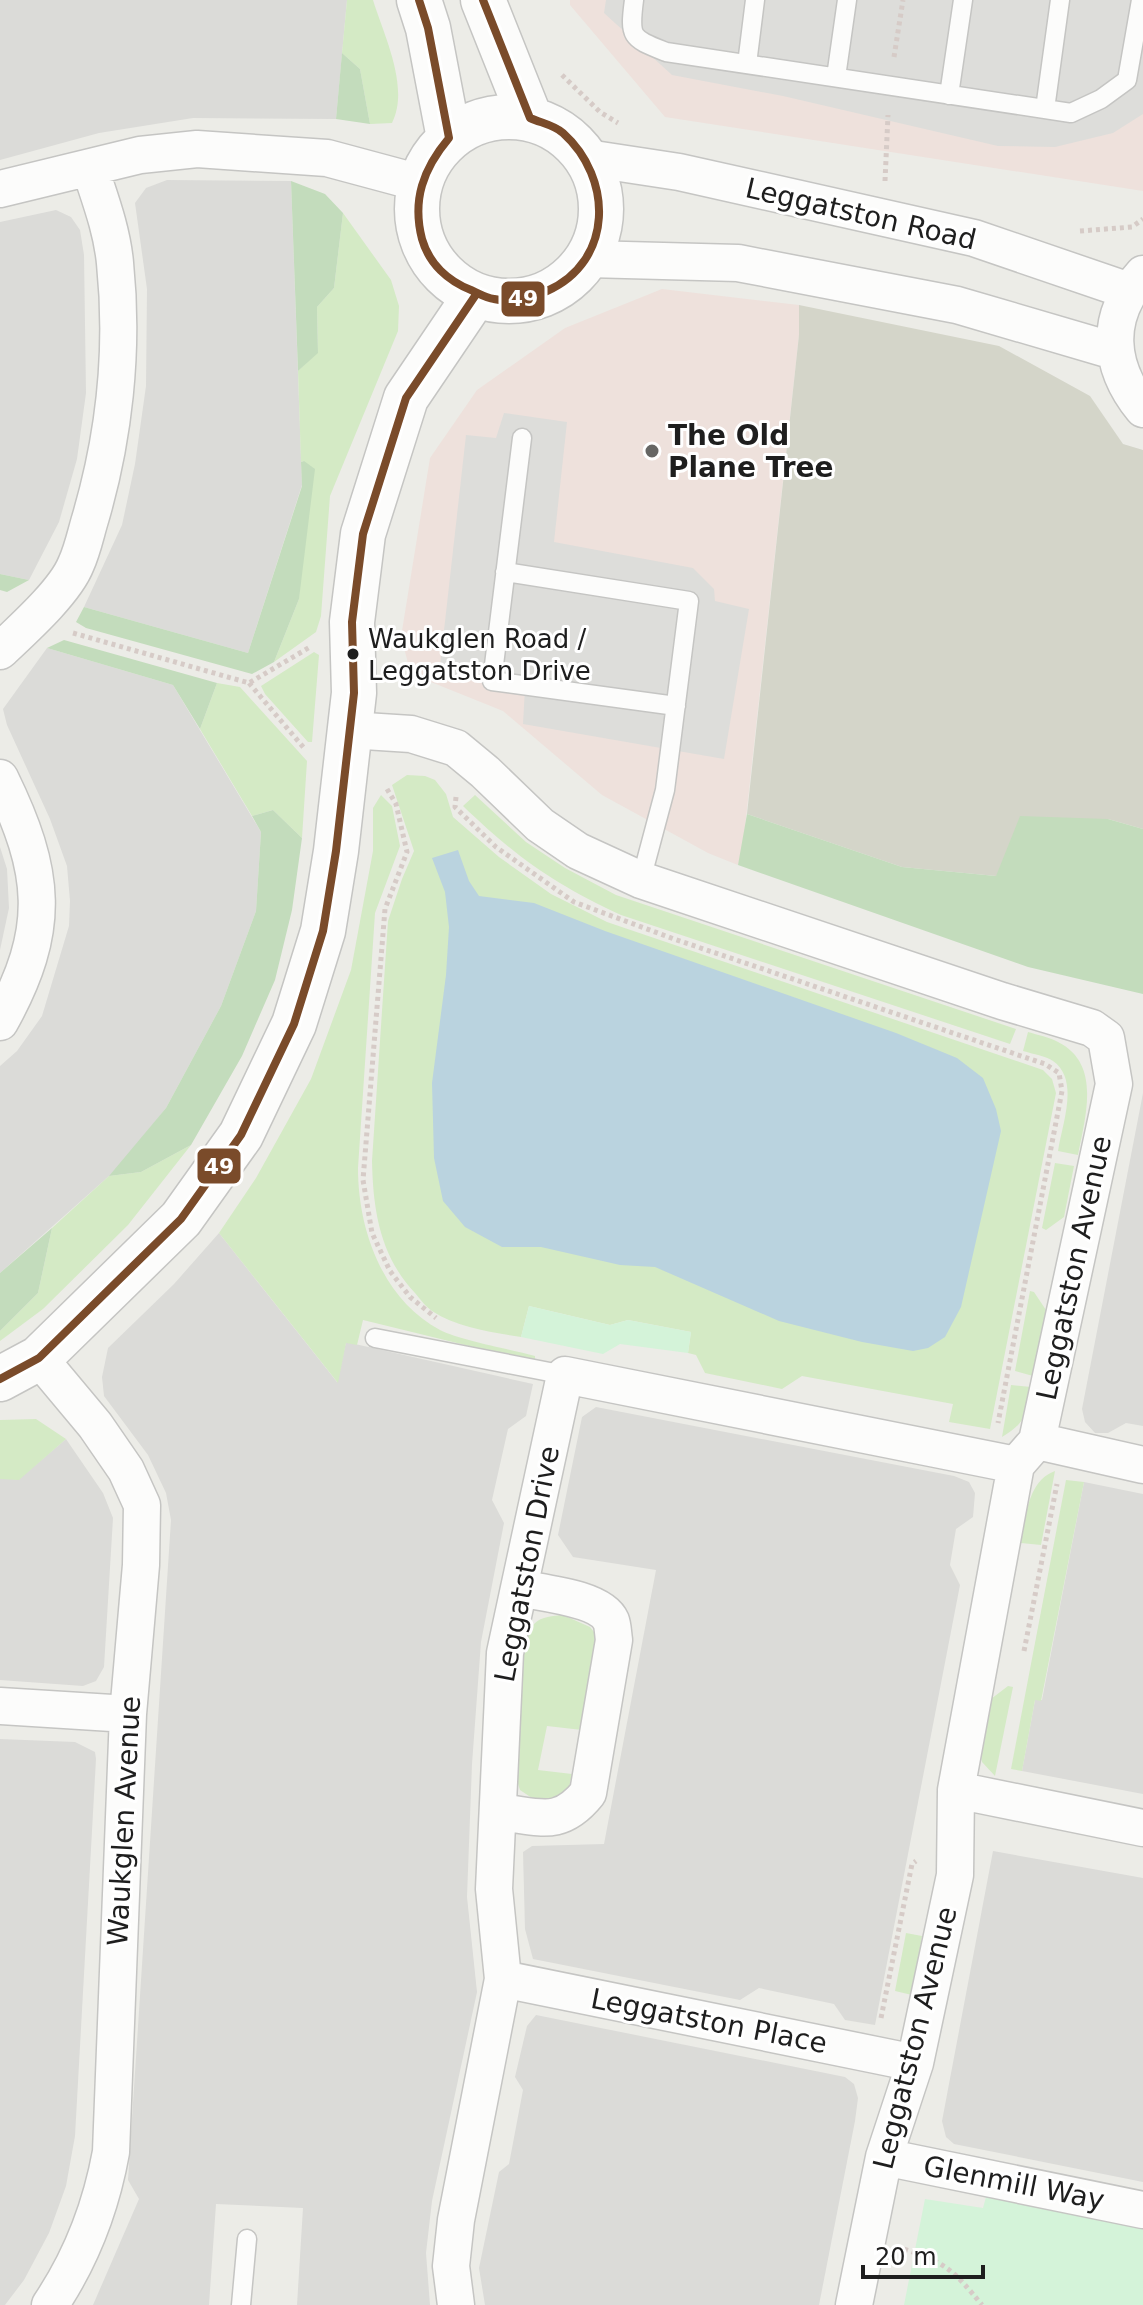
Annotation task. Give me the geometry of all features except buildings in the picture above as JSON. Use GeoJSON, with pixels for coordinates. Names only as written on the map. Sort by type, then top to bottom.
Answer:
{"type":"FeatureCollection","features":[{"type":"Feature","properties":{"kind":"street"},"geometry":{"type":"LineString","coordinates":[[419,0],[428,28],[449,138]]}},
{"type":"Feature","properties":{"kind":"street"},"geometry":{"type":"LineString","coordinates":[[483,0],[530,118]]}},
{"type":"Feature","properties":{"kind":"street"},"geometry":{"type":"LineString","coordinates":[[496,117],[530,118],[561,131],[587,158],[601,194],[599,232],[588,259],[555,290],[517,302],[475,296],[445,276],[424,248],[417,219],[420,183],[431,158],[449,138],[473,123],[496,117]]}},
{"type":"Feature","properties":{"kind":"street"},"geometry":{"type":"LineString","coordinates":[[0,189],[140,155],[197,149],[327,158],[420,183]]}},
{"type":"Feature","properties":{"kind":"street","name":"Leggatston Road"},"geometry":{"type":"LineString","coordinates":[[587,158],[679,172],[883,217],[974,238],[1136,283]]}},
{"type":"Feature","properties":{"kind":"street"},"geometry":{"type":"LineString","coordinates":[[0,651],[37,616],[76,567],[112,427],[119,329],[115,260],[106,215],[90,168]]}},
{"type":"Feature","properties":{"kind":"street"},"geometry":{"type":"LineString","coordinates":[[588,259],[738,263],[957,305],[1114,351]]}},
{"type":"Feature","properties":{"kind":"street"},"geometry":{"type":"LineString","coordinates":[[1136,283],[1116,320],[1114,351],[1123,382],[1143,409]]}},
{"type":"Feature","properties":{"kind":"street"},"geometry":{"type":"LineString","coordinates":[[0,1379],[39,1358],[181,1219],[241,1135],[294,1024],[323,931],[336,851],[354,693],[352,622],[363,534],[406,398],[475,296]]}},
{"type":"Feature","properties":{"kind":"street","name":"Leggatston Avenue"},"geometry":{"type":"LineString","coordinates":[[347,748],[411,734],[456,748],[540,825],[578,851],[641,880],[1002,1001],[1092,1028],[1106,1038],[1114,1084],[1027,1453],[956,1790],[955,1875],[915,2063],[884,2157],[854,2305]]}},
{"type":"Feature","properties":{"kind":"street"},"geometry":{"type":"LineString","coordinates":[[0,778],[18,815],[34,864],[37,901],[34,942],[15,994],[0,1022]]}},
{"type":"Feature","properties":{"kind":"street","name":"Waukglen Avenue"},"geometry":{"type":"LineString","coordinates":[[39,1358],[95,1425],[126,1470],[142,1505],[141,1565],[128,1714],[111,2152],[104,2193],[82,2249],[52,2304]]}},
{"type":"Feature","properties":{"kind":"street"},"geometry":{"type":"LineString","coordinates":[[565,1375],[1027,1453],[1143,1465]]}},
{"type":"Feature","properties":{"kind":"street","name":"Leggatston Drive"},"geometry":{"type":"LineString","coordinates":[[456,2305],[451,2266],[456,2220],[503,1979],[494,1889],[505,1653],[565,1375]]}},
{"type":"Feature","properties":{"kind":"street"},"geometry":{"type":"LineString","coordinates":[[498,1812],[555,1818],[573,1811],[588,1793],[614,1640],[611,1622],[602,1609],[589,1603],[519,1588]]}},
{"type":"Feature","properties":{"kind":"street"},"geometry":{"type":"LineString","coordinates":[[0,1706],[128,1714]]}},
{"type":"Feature","properties":{"kind":"street"},"geometry":{"type":"LineString","coordinates":[[956,1790],[1143,1828]]}},
{"type":"Feature","properties":{"kind":"street","name":"Leggatston Place"},"geometry":{"type":"LineString","coordinates":[[503,1979],[915,2063]]}},
{"type":"Feature","properties":{"kind":"street","name":"Glenmill Way"},"geometry":{"type":"LineString","coordinates":[[884,2157],[1143,2210]]}},
{"type":"Feature","properties":{"kind":"lane"},"geometry":{"type":"LineString","coordinates":[[634,0],[630,27],[639,41],[666,52],[1071,113],[1101,99],[1127,80],[1141,0]]}},
{"type":"Feature","properties":{"kind":"lane"},"geometry":{"type":"LineString","coordinates":[[747,64],[755,0]]}},
{"type":"Feature","properties":{"kind":"lane"},"geometry":{"type":"LineString","coordinates":[[836,77],[847,0]]}},
{"type":"Feature","properties":{"kind":"lane"},"geometry":{"type":"LineString","coordinates":[[949,95],[963,0]]}},
{"type":"Feature","properties":{"kind":"lane"},"geometry":{"type":"LineString","coordinates":[[1045,109],[1060,0]]}},
{"type":"Feature","properties":{"kind":"lane"},"geometry":{"type":"LineString","coordinates":[[522,438],[492,681],[676,706]]}},
{"type":"Feature","properties":{"kind":"lane"},"geometry":{"type":"LineString","coordinates":[[505,572],[689,601],[665,790],[641,880]]}},
{"type":"Feature","properties":{"kind":"lane"},"geometry":{"type":"LineString","coordinates":[[375,1338],[565,1375]]}},
{"type":"Feature","properties":{"kind":"lane"},"geometry":{"type":"LineString","coordinates":[[241,2305],[247,2239]]}},
{"type":"Feature","properties":{"kind":"path"},"geometry":{"type":"LineString","coordinates":[[883,217],[889,85],[903,0]]}},
{"type":"Feature","properties":{"kind":"path"},"geometry":{"type":"LineString","coordinates":[[37,616],[77,635],[249,683],[308,752],[347,748],[384,785],[396,804],[407,852],[385,909],[363,1180],[372,1233],[390,1271],[410,1297],[445,1325]]}},
{"type":"Feature","properties":{"kind":"path"},"geometry":{"type":"LineString","coordinates":[[249,683],[352,622]]}},
{"type":"Feature","properties":{"kind":"path"},"geometry":{"type":"LineString","coordinates":[[482,769],[455,799],[455,807],[496,847],[574,902],[674,939],[1045,1064],[1059,1073],[1062,1091],[1027,1453],[1023,1660]]}},
{"type":"Feature","properties":{"kind":"path"},"geometry":{"type":"LineString","coordinates":[[866,2238],[921,2255],[956,2272],[982,2305]]}},
{"type":"Feature","properties":{"kind":"shaded area"},"geometry":{"type":"Polygon","coordinates":[[[0,0],[347,0],[336,119],[193,118],[99,133],[0,160],[0,0]]]}},
{"type":"Feature","properties":{"kind":"shaded area"},"geometry":{"type":"Polygon","coordinates":[[[570,0],[1143,0],[1143,191],[665,117],[570,5],[570,0]]]}},
{"type":"Feature","properties":{"kind":"shaded area"},"geometry":{"type":"Polygon","coordinates":[[[606,0],[1143,0],[1143,114],[1113,133],[1055,147],[998,146],[783,96],[672,75],[604,13],[606,0]]]}},
{"type":"Feature","properties":{"kind":"shaded area"},"geometry":{"type":"Polygon","coordinates":[[[167,180],[291,181],[302,485],[248,653],[84,607],[122,525],[135,464],[146,386],[147,289],[135,203],[146,188],[167,180]]]}},
{"type":"Feature","properties":{"kind":"shaded area"},"geometry":{"type":"Polygon","coordinates":[[[56,210],[71,217],[80,230],[84,255],[86,393],[77,459],[59,522],[29,580],[0,574],[0,222],[56,210]]]}},
{"type":"Feature","properties":{"kind":"shaded area"},"geometry":{"type":"Polygon","coordinates":[[[662,289],[799,305],[799,335],[743,845],[738,865],[708,853],[602,795],[503,711],[411,674],[401,637],[430,458],[477,390],[565,328],[662,289]]]}},
{"type":"Feature","properties":{"kind":"shaded area"},"geometry":{"type":"Polygon","coordinates":[[[799,305],[999,346],[1090,396],[1123,444],[1143,450],[1143,829],[1108,819],[996,876],[902,867],[747,814],[799,335],[799,305]]]}},
{"type":"Feature","properties":{"kind":"shaded area"},"geometry":{"type":"Polygon","coordinates":[[[504,413],[567,422],[554,542],[693,568],[714,589],[715,601],[749,609],[724,759],[523,724],[525,689],[439,675],[466,435],[496,438],[504,413]]]}},
{"type":"Feature","properties":{"kind":"shaded area"},"geometry":{"type":"Polygon","coordinates":[[[47,648],[173,685],[261,832],[256,911],[221,1006],[166,1108],[117,1169],[0,1273],[0,1066],[17,1051],[42,1016],[69,926],[67,866],[3,709],[47,648]]]}},
{"type":"Feature","properties":{"kind":"shaded area"},"geometry":{"type":"Polygon","coordinates":[[[0,847],[7,869],[9,908],[0,950],[0,847]]]}},
{"type":"Feature","properties":{"kind":"shaded area"},"geometry":{"type":"Polygon","coordinates":[[[1143,1093],[1143,1426],[1126,1423],[1108,1433],[1095,1433],[1085,1422],[1082,1409],[1143,1093]]]}},
{"type":"Feature","properties":{"kind":"shaded area"},"geometry":{"type":"Polygon","coordinates":[[[219,1233],[337,1382],[346,1342],[533,1384],[526,1416],[508,1429],[492,1500],[504,1523],[481,1642],[467,1897],[477,1992],[432,2201],[426,2253],[430,2305],[297,2305],[303,2208],[216,2204],[209,2305],[93,2305],[139,2199],[128,2180],[171,1520],[166,1493],[148,1455],[104,1396],[102,1377],[108,1348],[174,1284],[219,1233]]]}},
{"type":"Feature","properties":{"kind":"shaded area"},"geometry":{"type":"Polygon","coordinates":[[[596,1407],[954,1476],[969,1482],[975,1493],[973,1517],[956,1529],[950,1565],[960,1585],[875,2025],[845,2020],[834,2004],[759,1988],[740,2000],[533,1959],[525,1929],[523,1852],[532,1846],[604,1844],[656,1570],[573,1557],[558,1535],[582,1417],[596,1407]]]}},
{"type":"Feature","properties":{"kind":"shaded area"},"geometry":{"type":"Polygon","coordinates":[[[66,1439],[103,1493],[113,1518],[104,1667],[96,1681],[83,1686],[0,1680],[0,1479],[19,1479],[66,1439]]]}},
{"type":"Feature","properties":{"kind":"shaded area"},"geometry":{"type":"Polygon","coordinates":[[[1084,1482],[1143,1494],[1143,1794],[1022,1771],[1035,1700],[1042,1700],[1084,1482]]]}},
{"type":"Feature","properties":{"kind":"shaded area"},"geometry":{"type":"Polygon","coordinates":[[[0,1739],[75,1742],[95,1752],[96,1759],[75,2136],[66,2186],[49,2233],[24,2280],[5,2305],[0,2305],[0,1739]]]}},
{"type":"Feature","properties":{"kind":"shaded area"},"geometry":{"type":"Polygon","coordinates":[[[993,1851],[1143,1878],[1143,2182],[954,2144],[946,2137],[942,2121],[993,1851]]]}},
{"type":"Feature","properties":{"kind":"shaded area"},"geometry":{"type":"Polygon","coordinates":[[[536,2015],[845,2077],[854,2084],[858,2098],[855,2121],[819,2305],[485,2305],[479,2268],[499,2172],[509,2164],[523,2090],[515,2077],[527,2026],[536,2015]]]}},
{"type":"Feature","properties":{"kind":"green space"},"geometry":{"type":"Polygon","coordinates":[[[347,0],[373,0],[397,78],[397,109],[392,123],[370,124],[360,69],[342,53],[347,0]]]}},
{"type":"Feature","properties":{"kind":"green space"},"geometry":{"type":"Polygon","coordinates":[[[342,53],[360,69],[370,124],[336,119],[342,53]]]}},
{"type":"Feature","properties":{"kind":"green space"},"geometry":{"type":"Polygon","coordinates":[[[291,181],[325,194],[343,213],[334,288],[317,307],[318,353],[298,371],[291,181]]]}},
{"type":"Feature","properties":{"kind":"green space"},"geometry":{"type":"Polygon","coordinates":[[[343,213],[391,280],[399,306],[398,331],[330,496],[321,616],[316,632],[274,662],[299,599],[304,461],[301,462],[298,371],[318,352],[317,307],[334,288],[343,213]]]}},
{"type":"Feature","properties":{"kind":"green space"},"geometry":{"type":"Polygon","coordinates":[[[301,462],[315,469],[299,599],[274,662],[252,674],[86,628],[76,622],[84,607],[248,653],[302,486],[301,462]]]}},
{"type":"Feature","properties":{"kind":"green space"},"geometry":{"type":"Polygon","coordinates":[[[0,574],[29,580],[7,592],[0,590],[0,574]]]}},
{"type":"Feature","properties":{"kind":"green space"},"geometry":{"type":"Polygon","coordinates":[[[64,640],[217,683],[200,729],[173,685],[47,648],[64,640]]]}},
{"type":"Feature","properties":{"kind":"green space"},"geometry":{"type":"Polygon","coordinates":[[[314,652],[319,655],[312,742],[308,742],[261,686],[314,652]]]}},
{"type":"Feature","properties":{"kind":"green space"},"geometry":{"type":"Polygon","coordinates":[[[217,683],[240,687],[307,761],[302,838],[273,810],[252,816],[200,729],[217,683]]]}},
{"type":"Feature","properties":{"kind":"green space"},"geometry":{"type":"Polygon","coordinates":[[[407,775],[435,780],[446,794],[453,817],[499,857],[551,894],[607,922],[1043,1070],[1052,1079],[1056,1093],[990,1429],[949,1422],[953,1404],[802,1376],[782,1389],[705,1373],[696,1355],[688,1353],[691,1332],[628,1320],[610,1325],[529,1306],[521,1337],[453,1322],[423,1303],[403,1279],[386,1248],[374,1197],[372,1161],[388,921],[414,851],[392,785],[407,775]]]}},
{"type":"Feature","properties":{"kind":"green space"},"geometry":{"type":"Polygon","coordinates":[[[381,795],[392,806],[400,846],[375,913],[358,1168],[359,1191],[369,1238],[389,1281],[420,1317],[449,1334],[535,1356],[535,1362],[363,1320],[357,1345],[346,1343],[338,1383],[219,1233],[256,1178],[311,1079],[351,970],[373,851],[373,808],[381,795]]]}},
{"type":"Feature","properties":{"kind":"green space"},"geometry":{"type":"Polygon","coordinates":[[[475,795],[526,842],[565,868],[616,895],[1016,1029],[1010,1044],[621,915],[556,880],[501,840],[463,806],[475,795]]]}},
{"type":"Feature","properties":{"kind":"green space"},"geometry":{"type":"Polygon","coordinates":[[[273,810],[302,838],[292,910],[275,980],[242,1056],[191,1145],[141,1172],[109,1176],[166,1108],[221,1006],[256,911],[261,832],[252,816],[273,810]]]}},
{"type":"Feature","properties":{"kind":"green space"},"geometry":{"type":"Polygon","coordinates":[[[747,814],[902,867],[996,876],[1020,816],[1108,819],[1143,829],[1143,994],[1028,967],[738,865],[747,814]]]}},
{"type":"Feature","properties":{"kind":"green space"},"geometry":{"type":"Polygon","coordinates":[[[1028,1032],[1058,1042],[1072,1052],[1081,1064],[1087,1092],[1078,1155],[1058,1151],[1067,1103],[1066,1079],[1053,1061],[1023,1051],[1028,1032]]]}},
{"type":"Feature","properties":{"kind":"green space"},"geometry":{"type":"Polygon","coordinates":[[[191,1145],[128,1225],[43,1309],[0,1341],[0,1331],[38,1293],[52,1228],[109,1176],[141,1172],[191,1145]]]}},
{"type":"Feature","properties":{"kind":"green space"},"geometry":{"type":"Polygon","coordinates":[[[1055,1163],[1074,1166],[1064,1217],[1046,1230],[1042,1228],[1055,1163]]]}},
{"type":"Feature","properties":{"kind":"green space"},"geometry":{"type":"Polygon","coordinates":[[[52,1228],[38,1293],[0,1331],[0,1273],[52,1228]]]}},
{"type":"Feature","properties":{"kind":"green space"},"geometry":{"type":"Polygon","coordinates":[[[1030,1291],[1034,1292],[1046,1310],[1033,1376],[1015,1371],[1030,1291]]]}},
{"type":"Feature","properties":{"kind":"green space"},"geometry":{"type":"Polygon","coordinates":[[[529,1306],[610,1325],[628,1320],[691,1332],[688,1353],[620,1344],[603,1354],[521,1337],[529,1306]]]}},
{"type":"Feature","properties":{"kind":"green space"},"geometry":{"type":"Polygon","coordinates":[[[1011,1385],[1031,1387],[1021,1422],[1002,1437],[1011,1385]]]}},
{"type":"Feature","properties":{"kind":"green space"},"geometry":{"type":"Polygon","coordinates":[[[36,1419],[66,1439],[19,1480],[0,1479],[0,1420],[36,1419]]]}},
{"type":"Feature","properties":{"kind":"green space"},"geometry":{"type":"Polygon","coordinates":[[[1055,1471],[1041,1545],[1021,1543],[1033,1492],[1046,1476],[1055,1471]]]}},
{"type":"Feature","properties":{"kind":"green space"},"geometry":{"type":"Polygon","coordinates":[[[1066,1480],[1084,1482],[1041,1701],[1035,1700],[1022,1771],[1011,1769],[1066,1480]]]}},
{"type":"Feature","properties":{"kind":"green space"},"geometry":{"type":"Polygon","coordinates":[[[563,1615],[590,1627],[598,1637],[582,1730],[547,1726],[538,1770],[572,1774],[568,1792],[551,1803],[535,1800],[520,1790],[514,1771],[517,1717],[528,1634],[540,1619],[563,1615]]]}},
{"type":"Feature","properties":{"kind":"green space"},"geometry":{"type":"Polygon","coordinates":[[[1008,1686],[1013,1687],[995,1776],[982,1762],[980,1749],[991,1699],[1008,1686]]]}},
{"type":"Feature","properties":{"kind":"green space"},"geometry":{"type":"Polygon","coordinates":[[[906,1933],[922,1936],[912,1995],[895,1991],[906,1933]]]}},
{"type":"Feature","properties":{"kind":"green space"},"geometry":{"type":"Polygon","coordinates":[[[986,2197],[1143,2229],[1143,2305],[904,2305],[925,2199],[983,2208],[986,2197]]]}},
{"type":"Feature","properties":{"kind":"water"},"geometry":{"type":"Polygon","coordinates":[[[458,850],[469,881],[479,896],[534,903],[896,1033],[957,1058],[983,1078],[1001,1131],[961,1307],[945,1337],[928,1348],[913,1351],[862,1342],[779,1321],[655,1267],[620,1265],[541,1247],[502,1247],[465,1227],[443,1201],[434,1158],[432,1083],[449,927],[445,892],[432,858],[458,850]]]}},
{"type":"Feature","properties":{"kind":"transit line","name":"49"},"geometry":{"type":"LineString","coordinates":[[419,0],[428,28],[449,138],[432,161],[422,186],[418,211],[422,239],[435,264],[455,282],[488,298],[514,300],[547,291],[569,277],[585,260],[595,240],[599,218],[598,195],[591,172],[579,151],[559,130],[530,118],[483,0]]}},
{"type":"Feature","properties":{"kind":"transit line","name":"49"},"geometry":{"type":"LineString","coordinates":[[0,1379],[39,1358],[181,1219],[241,1135],[294,1024],[323,931],[336,851],[354,693],[352,622],[363,534],[406,398],[475,296]]}},
{"type":"Feature","properties":{"kind":"place","name":"The Old Plane Tree"},"geometry":{"type":"Point","coordinates":[652,451]}},
{"type":"Feature","properties":{"kind":"place","name":"Waukglen Road / Leggatston Drive"},"geometry":{"type":"Point","coordinates":[353,654]}}]}
